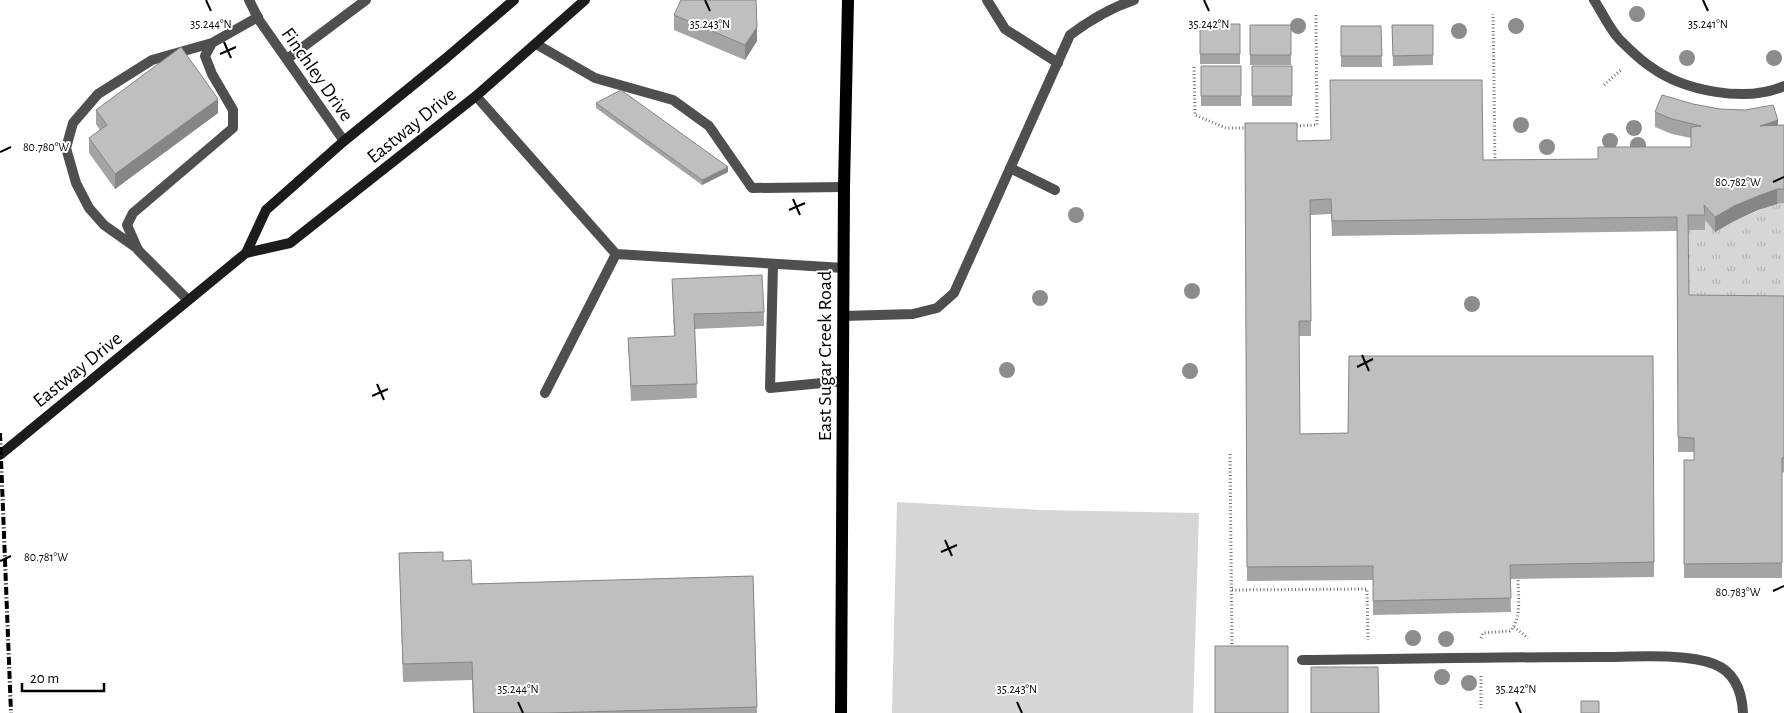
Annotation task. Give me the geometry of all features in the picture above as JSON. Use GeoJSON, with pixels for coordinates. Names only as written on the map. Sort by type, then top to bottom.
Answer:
{"type":"FeatureCollection","features":[{"type":"Feature","properties":{"kind":"main road","name":"Eastway Drive"},"geometry":{"type":"LineString","coordinates":[[0,455],[246,253],[266,210],[514,0]]}},
{"type":"Feature","properties":{"kind":"main road","name":"Eastway Drive"},"geometry":{"type":"LineString","coordinates":[[246,253],[290,243],[476,96],[585,0]]}},
{"type":"Feature","properties":{"kind":"main road","name":"East Sugar Creek Road"},"geometry":{"type":"LineString","coordinates":[[840,713],[844,187],[848,0]]}},
{"type":"Feature","properties":{"kind":"street","name":"Finchley Drive"},"geometry":{"type":"LineString","coordinates":[[249,0],[258,17],[344,142]]}},
{"type":"Feature","properties":{"kind":"street"},"geometry":{"type":"LineString","coordinates":[[287,59],[366,0]]}},
{"type":"Feature","properties":{"kind":"street"},"geometry":{"type":"LineString","coordinates":[[987,0],[1005,29],[1058,63]]}},
{"type":"Feature","properties":{"kind":"street"},"geometry":{"type":"LineString","coordinates":[[843,316],[913,314],[936,308],[954,292],[1070,35],[1090,20],[1117,6],[1134,0]]}},
{"type":"Feature","properties":{"kind":"street"},"geometry":{"type":"LineString","coordinates":[[1594,0],[1618,38],[1651,68],[1691,87],[1737,94],[1774,90],[1784,86]]}},
{"type":"Feature","properties":{"kind":"street"},"geometry":{"type":"LineString","coordinates":[[188,300],[138,250],[104,225],[89,208],[76,183],[66,148],[73,123],[98,94],[152,60],[212,43],[258,17]]}},
{"type":"Feature","properties":{"kind":"street"},"geometry":{"type":"LineString","coordinates":[[138,250],[127,226],[133,213],[233,128],[233,110],[212,74],[205,56],[212,43]]}},
{"type":"Feature","properties":{"kind":"street"},"geometry":{"type":"LineString","coordinates":[[536,44],[595,78],[673,100],[709,126],[752,188],[844,187]]}},
{"type":"Feature","properties":{"kind":"street"},"geometry":{"type":"LineString","coordinates":[[476,96],[616,254],[844,268]]}},
{"type":"Feature","properties":{"kind":"street"},"geometry":{"type":"LineString","coordinates":[[1010,168],[1055,190]]}},
{"type":"Feature","properties":{"kind":"street"},"geometry":{"type":"LineString","coordinates":[[545,393],[616,254]]}},
{"type":"Feature","properties":{"kind":"street"},"geometry":{"type":"LineString","coordinates":[[773,265],[770,388],[843,381]]}},
{"type":"Feature","properties":{"kind":"street"},"geometry":{"type":"LineString","coordinates":[[1302,660],[1548,657],[1688,658],[1715,664],[1730,673],[1739,688],[1743,713],[1749,713]]}},
{"type":"Feature","properties":{"kind":"path"},"geometry":{"type":"LineString","coordinates":[[1483,161],[1495,161],[1493,14]]}},
{"type":"Feature","properties":{"kind":"path"},"geometry":{"type":"LineString","coordinates":[[1290,126],[1317,125],[1316,15]]}},
{"type":"Feature","properties":{"kind":"path"},"geometry":{"type":"LineString","coordinates":[[1194,68],[1195,115],[1226,128],[1254,127]]}},
{"type":"Feature","properties":{"kind":"path"},"geometry":{"type":"LineString","coordinates":[[1230,454],[1232,652]]}},
{"type":"Feature","properties":{"kind":"path"},"geometry":{"type":"LineString","coordinates":[[1481,647],[1483,633],[1510,631],[1514,627],[1518,608],[1518,579]]}},
{"type":"Feature","properties":{"kind":"path"},"geometry":{"type":"LineString","coordinates":[[1232,590],[1367,589],[1369,660]]}},
{"type":"Feature","properties":{"kind":"path"},"geometry":{"type":"LineString","coordinates":[[1481,674],[1481,708]]}},
{"type":"Feature","properties":{"kind":"green space"},"geometry":{"type":"Polygon","coordinates":[[[1784,203],[1784,310],[1689,309],[1688,230],[1704,230],[1704,220],[1731,221],[1784,203]]]}},
{"type":"Feature","properties":{"kind":"green space"},"geometry":{"type":"Polygon","coordinates":[[[897,502],[1041,510],[1199,513],[1193,713],[892,713],[897,502]]]}},
{"type":"Feature","properties":{"kind":"building"},"geometry":{"type":"Polygon","coordinates":[[[681,0],[756,0],[757,27],[745,45],[674,15],[681,0]]]}},
{"type":"Feature","properties":{"kind":"building"},"geometry":{"type":"Polygon","coordinates":[[[1200,24],[1240,24],[1240,54],[1200,54],[1200,24]]]}},
{"type":"Feature","properties":{"kind":"building"},"geometry":{"type":"Polygon","coordinates":[[[1250,25],[1291,25],[1291,55],[1250,55],[1250,25]]]}},
{"type":"Feature","properties":{"kind":"building"},"geometry":{"type":"Polygon","coordinates":[[[1392,25],[1433,25],[1433,55],[1393,56],[1392,25]]]}},
{"type":"Feature","properties":{"kind":"building"},"geometry":{"type":"Polygon","coordinates":[[[1341,26],[1381,26],[1382,56],[1341,56],[1341,26]]]}},
{"type":"Feature","properties":{"kind":"building"},"geometry":{"type":"Polygon","coordinates":[[[181,47],[218,99],[115,174],[89,138],[107,125],[96,110],[181,47]]]}},
{"type":"Feature","properties":{"kind":"building"},"geometry":{"type":"Polygon","coordinates":[[[1201,66],[1241,66],[1241,96],[1201,96],[1201,66]]]}},
{"type":"Feature","properties":{"kind":"building"},"geometry":{"type":"Polygon","coordinates":[[[1252,66],[1292,66],[1292,96],[1252,96],[1252,66]]]}},
{"type":"Feature","properties":{"kind":"building"},"geometry":{"type":"Polygon","coordinates":[[[1330,80],[1482,80],[1483,160],[1598,159],[1598,147],[1691,147],[1691,127],[1701,126],[1672,119],[1655,112],[1662,95],[1720,109],[1745,110],[1773,105],[1778,120],[1760,126],[1784,125],[1784,189],[1777,189],[1758,196],[1734,206],[1715,217],[1704,205],[1705,215],[1688,215],[1689,295],[1784,296],[1782,563],[1684,564],[1684,460],[1694,460],[1694,438],[1678,437],[1677,217],[1332,221],[1331,199],[1310,200],[1311,321],[1299,321],[1300,434],[1348,433],[1349,356],[1653,356],[1654,562],[1510,565],[1511,598],[1373,601],[1373,566],[1247,567],[1245,123],[1297,123],[1297,141],[1331,140],[1330,80]]]}},
{"type":"Feature","properties":{"kind":"building"},"geometry":{"type":"Polygon","coordinates":[[[621,90],[728,167],[702,180],[596,103],[621,90]]]}},
{"type":"Feature","properties":{"kind":"building"},"geometry":{"type":"Polygon","coordinates":[[[762,275],[764,312],[694,314],[697,384],[631,386],[628,338],[675,336],[672,279],[762,275]]]}},
{"type":"Feature","properties":{"kind":"building"},"geometry":{"type":"Polygon","coordinates":[[[443,552],[443,561],[471,560],[472,584],[753,576],[757,707],[549,713],[474,713],[472,662],[403,664],[399,553],[443,552]]]}},
{"type":"Feature","properties":{"kind":"building"},"geometry":{"type":"Polygon","coordinates":[[[1215,646],[1288,646],[1288,713],[1215,713],[1215,646]]]}},
{"type":"Feature","properties":{"kind":"building"},"geometry":{"type":"Polygon","coordinates":[[[1311,667],[1378,667],[1379,713],[1311,713],[1311,667]]]}},
{"type":"Feature","properties":{"kind":"building"},"geometry":{"type":"Polygon","coordinates":[[[1581,701],[1599,701],[1599,713],[1581,713],[1581,701]]]}},
{"type":"Feature","properties":{"kind":"railway"},"geometry":{"type":"LineString","coordinates":[[0,433],[11,713]]}}]}
